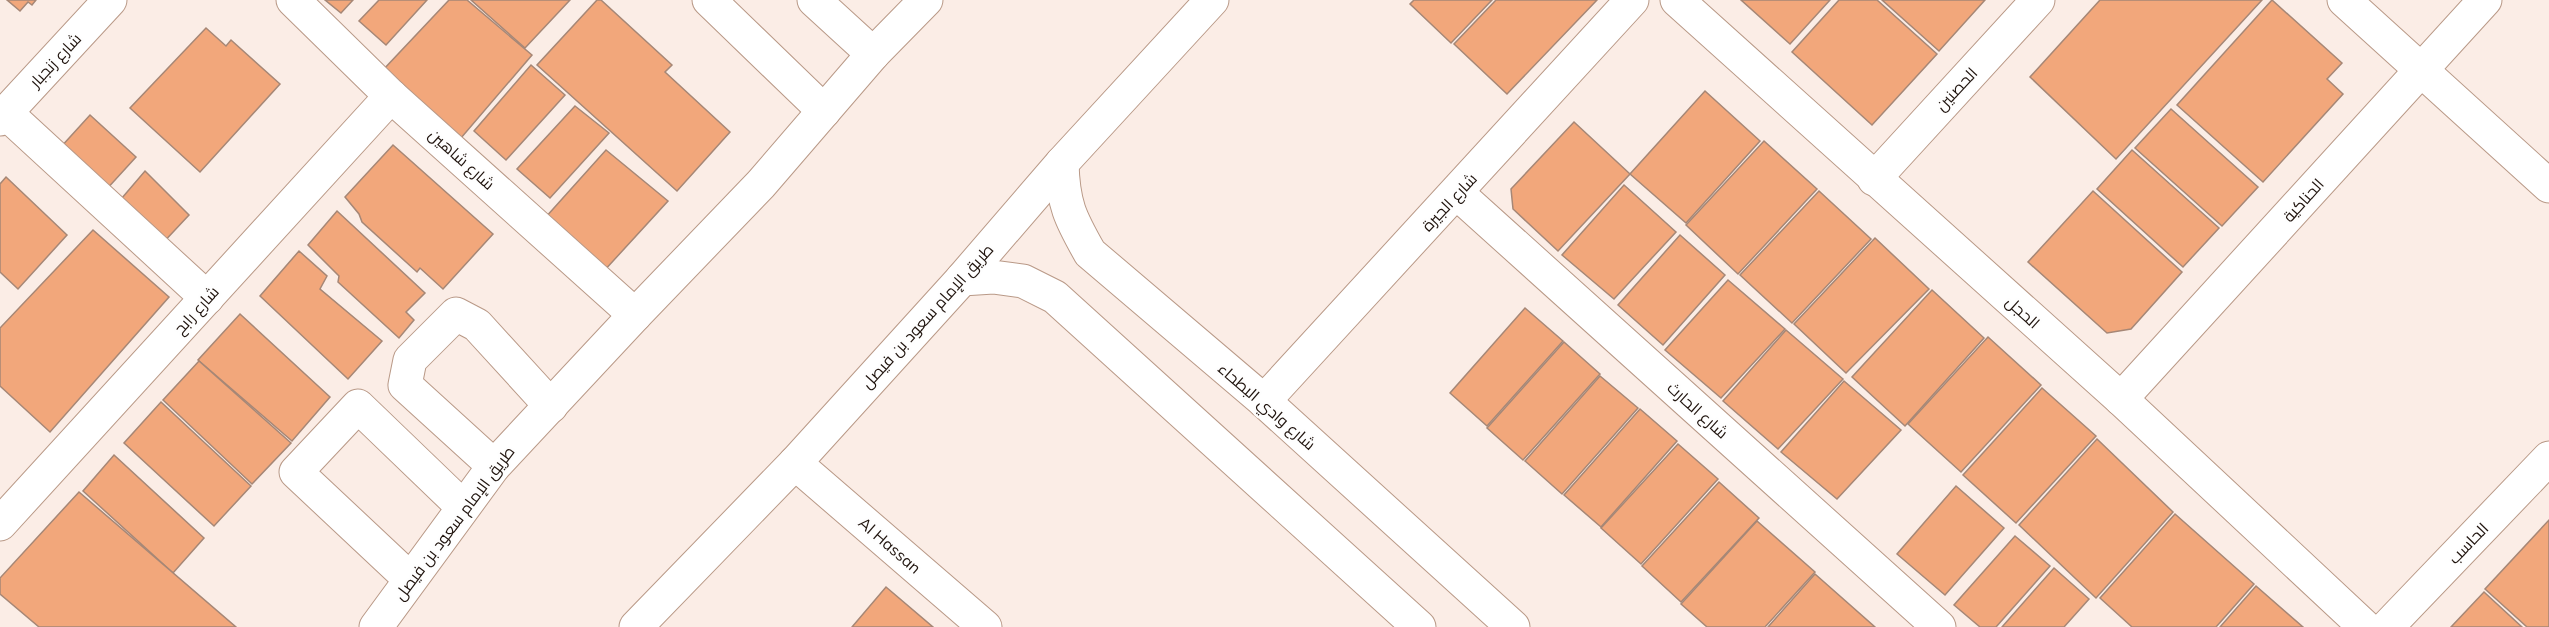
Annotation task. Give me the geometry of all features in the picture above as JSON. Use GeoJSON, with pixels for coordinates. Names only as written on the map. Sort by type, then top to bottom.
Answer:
{"type":"FeatureCollection","features":[{"type":"Feature","properties":{"kind":"street","name":"شارع زنجبار"},"geometry":{"type":"LineString","coordinates":[[3,116],[110,0]]}},
{"type":"Feature","properties":{"kind":"street","name":"شارع شاهين"},"geometry":{"type":"LineString","coordinates":[[293,0],[391,96],[635,315]]}},
{"type":"Feature","properties":{"kind":"street"},"geometry":{"type":"LineString","coordinates":[[709,0],[824,111]]}},
{"type":"Feature","properties":{"kind":"street"},"geometry":{"type":"LineString","coordinates":[[814,0],[873,54]]}},
{"type":"Feature","properties":{"kind":"street","name":"طريق الإمام سعود بن فيصل"},"geometry":{"type":"LineString","coordinates":[[376,627],[494,466],[761,184],[873,54],[926,0]]}},
{"type":"Feature","properties":{"kind":"street","name":"طريق الإمام سعود بن فيصل"},"geometry":{"type":"LineString","coordinates":[[636,627],[795,463],[962,279],[1062,163],[1212,0]]}},
{"type":"Feature","properties":{"kind":"street","name":"شارع الجيرة"},"geometry":{"type":"LineString","coordinates":[[1264,401],[1632,0]]}},
{"type":"Feature","properties":{"kind":"street","name":"الحجل"},"geometry":{"type":"LineString","coordinates":[[1677,0],[2121,399],[2365,627]]}},
{"type":"Feature","properties":{"kind":"street","name":"الحصنين"},"geometry":{"type":"LineString","coordinates":[[1874,179],[2038,0]]}},
{"type":"Feature","properties":{"kind":"street"},"geometry":{"type":"LineString","coordinates":[[2344,0],[2549,186]]}},
{"type":"Feature","properties":{"kind":"street","name":"الحناكية"},"geometry":{"type":"LineString","coordinates":[[2121,399],[2485,0]]}},
{"type":"Feature","properties":{"kind":"street","name":"شارع رابح"},"geometry":{"type":"LineString","coordinates":[[0,524],[391,96]]}},
{"type":"Feature","properties":{"kind":"street"},"geometry":{"type":"LineString","coordinates":[[3,116],[207,298]]}},
{"type":"Feature","properties":{"kind":"street","name":"شارع وادي البطحاء"},"geometry":{"type":"LineString","coordinates":[[1062,163],[1062,192],[1071,221],[1090,254],[1264,401],[1513,627]]}},
{"type":"Feature","properties":{"kind":"street","name":"شارع الحارث"},"geometry":{"type":"LineString","coordinates":[[1457,193],[1939,627]]}},
{"type":"Feature","properties":{"kind":"street"},"geometry":{"type":"LineString","coordinates":[[962,279],[993,277],[1023,281],[1055,297],[1419,627]]}},
{"type":"Feature","properties":{"kind":"street"},"geometry":{"type":"LineString","coordinates":[[494,466],[405,385],[410,360],[456,314],[477,325],[551,406]]}},
{"type":"Feature","properties":{"kind":"street"},"geometry":{"type":"LineString","coordinates":[[410,579],[296,472],[358,406],[463,507]]}},
{"type":"Feature","properties":{"kind":"street","name":"الحاسب"},"geometry":{"type":"LineString","coordinates":[[2387,627],[2549,459]]}},
{"type":"Feature","properties":{"kind":"street","name":"Al Hassan"},"geometry":{"type":"LineString","coordinates":[[795,463],[984,627]]}},
{"type":"Feature","properties":{"kind":"building"},"geometry":{"type":"Polygon","coordinates":[[[7,0],[36,0],[32,5],[28,2],[20,11],[7,0]]]}},
{"type":"Feature","properties":{"kind":"building"},"geometry":{"type":"Polygon","coordinates":[[[325,0],[353,0],[341,13],[325,0]]]}},
{"type":"Feature","properties":{"kind":"building"},"geometry":{"type":"Polygon","coordinates":[[[379,0],[427,0],[386,45],[359,21],[379,0]]]}},
{"type":"Feature","properties":{"kind":"building"},"geometry":{"type":"Polygon","coordinates":[[[449,0],[467,0],[532,55],[461,138],[383,70],[449,0]]]}},
{"type":"Feature","properties":{"kind":"building"},"geometry":{"type":"Polygon","coordinates":[[[471,0],[570,0],[525,48],[471,0]]]}},
{"type":"Feature","properties":{"kind":"building"},"geometry":{"type":"Polygon","coordinates":[[[597,0],[601,0],[672,65],[665,72],[730,132],[677,191],[537,65],[597,0]]]}},
{"type":"Feature","properties":{"kind":"building"},"geometry":{"type":"Polygon","coordinates":[[[1414,0],[1492,0],[1451,43],[1410,4],[1414,0]]]}},
{"type":"Feature","properties":{"kind":"building"},"geometry":{"type":"Polygon","coordinates":[[[1496,0],[1597,0],[1507,94],[1454,44],[1496,0]]]}},
{"type":"Feature","properties":{"kind":"building"},"geometry":{"type":"Polygon","coordinates":[[[1741,0],[1830,0],[1790,44],[1741,0]]]}},
{"type":"Feature","properties":{"kind":"building"},"geometry":{"type":"Polygon","coordinates":[[[1839,0],[1877,0],[1937,54],[1872,125],[1792,52],[1839,0]]]}},
{"type":"Feature","properties":{"kind":"building"},"geometry":{"type":"Polygon","coordinates":[[[1882,0],[1985,0],[1939,51],[1882,0]]]}},
{"type":"Feature","properties":{"kind":"building"},"geometry":{"type":"Polygon","coordinates":[[[2100,0],[2262,0],[2116,159],[2030,77],[2100,0]]]}},
{"type":"Feature","properties":{"kind":"building"},"geometry":{"type":"Polygon","coordinates":[[[2272,0],[2342,63],[2327,79],[2343,94],[2263,182],[2177,105],[2272,0]]]}},
{"type":"Feature","properties":{"kind":"building"},"geometry":{"type":"Polygon","coordinates":[[[206,28],[226,46],[231,40],[280,84],[200,172],[130,108],[206,28]]]}},
{"type":"Feature","properties":{"kind":"building"},"geometry":{"type":"Polygon","coordinates":[[[531,65],[565,95],[506,160],[474,131],[531,65]]]}},
{"type":"Feature","properties":{"kind":"building"},"geometry":{"type":"Polygon","coordinates":[[[1705,91],[1760,141],[1686,223],[1630,174],[1705,91]]]}},
{"type":"Feature","properties":{"kind":"building"},"geometry":{"type":"Polygon","coordinates":[[[575,106],[609,133],[550,198],[517,169],[575,106]]]}},
{"type":"Feature","properties":{"kind":"building"},"geometry":{"type":"Polygon","coordinates":[[[2171,109],[2258,187],[2222,226],[2135,148],[2171,109]]]}},
{"type":"Feature","properties":{"kind":"building"},"geometry":{"type":"Polygon","coordinates":[[[90,115],[136,157],[105,191],[60,148],[90,115]]]}},
{"type":"Feature","properties":{"kind":"building"},"geometry":{"type":"Polygon","coordinates":[[[1574,122],[1630,174],[1558,251],[1513,209],[1511,189],[1574,122]]]}},
{"type":"Feature","properties":{"kind":"building"},"geometry":{"type":"Polygon","coordinates":[[[1764,141],[1817,189],[1738,274],[1686,225],[1764,141]]]}},
{"type":"Feature","properties":{"kind":"building"},"geometry":{"type":"Polygon","coordinates":[[[393,145],[493,234],[443,289],[420,268],[417,272],[362,222],[359,214],[345,197],[393,145]]]}},
{"type":"Feature","properties":{"kind":"building"},"geometry":{"type":"Polygon","coordinates":[[[606,150],[668,201],[603,272],[545,218],[606,150]]]}},
{"type":"Feature","properties":{"kind":"building"},"geometry":{"type":"Polygon","coordinates":[[[2132,150],[2219,228],[2183,267],[2097,189],[2132,150]]]}},
{"type":"Feature","properties":{"kind":"building"},"geometry":{"type":"Polygon","coordinates":[[[145,171],[189,215],[160,246],[116,205],[145,171]]]}},
{"type":"Feature","properties":{"kind":"building"},"geometry":{"type":"Polygon","coordinates":[[[6,177],[67,235],[18,289],[0,272],[0,184],[6,177]]]}},
{"type":"Feature","properties":{"kind":"building"},"geometry":{"type":"Polygon","coordinates":[[[1624,185],[1676,232],[1614,299],[1562,255],[1624,185]]]}},
{"type":"Feature","properties":{"kind":"building"},"geometry":{"type":"Polygon","coordinates":[[[1819,191],[1871,239],[1792,323],[1740,275],[1819,191]]]}},
{"type":"Feature","properties":{"kind":"building"},"geometry":{"type":"Polygon","coordinates":[[[2093,191],[2182,272],[2131,329],[2107,333],[2028,262],[2093,191]]]}},
{"type":"Feature","properties":{"kind":"building"},"geometry":{"type":"Polygon","coordinates":[[[337,211],[425,293],[406,312],[414,320],[399,338],[338,282],[339,276],[308,245],[337,211]]]}},
{"type":"Feature","properties":{"kind":"building"},"geometry":{"type":"Polygon","coordinates":[[[93,230],[169,297],[50,432],[0,386],[0,328],[93,230]]]}},
{"type":"Feature","properties":{"kind":"building"},"geometry":{"type":"Polygon","coordinates":[[[1680,235],[1725,275],[1663,345],[1618,305],[1680,235]]]}},
{"type":"Feature","properties":{"kind":"building"},"geometry":{"type":"Polygon","coordinates":[[[1875,238],[1929,289],[1846,373],[1794,324],[1875,238]]]}},
{"type":"Feature","properties":{"kind":"building"},"geometry":{"type":"Polygon","coordinates":[[[299,251],[327,276],[320,289],[382,341],[348,379],[260,296],[299,251]]]}},
{"type":"Feature","properties":{"kind":"building"},"geometry":{"type":"Polygon","coordinates":[[[1728,280],[1785,329],[1721,398],[1665,350],[1728,280]]]}},
{"type":"Feature","properties":{"kind":"building"},"geometry":{"type":"Polygon","coordinates":[[[1932,290],[1984,338],[1905,426],[1852,377],[1932,290]]]}},
{"type":"Feature","properties":{"kind":"building"},"geometry":{"type":"Polygon","coordinates":[[[1525,308],[1563,341],[1487,426],[1450,393],[1525,308]]]}},
{"type":"Feature","properties":{"kind":"building"},"geometry":{"type":"Polygon","coordinates":[[[240,314],[330,397],[292,441],[198,360],[240,314]]]}},
{"type":"Feature","properties":{"kind":"building"},"geometry":{"type":"Polygon","coordinates":[[[1786,330],[1843,379],[1778,449],[1723,401],[1786,330]]]}},
{"type":"Feature","properties":{"kind":"building"},"geometry":{"type":"Polygon","coordinates":[[[1988,337],[2041,385],[1961,472],[1908,424],[1988,337]]]}},
{"type":"Feature","properties":{"kind":"building"},"geometry":{"type":"Polygon","coordinates":[[[1564,342],[1600,374],[1523,460],[1487,428],[1564,342]]]}},
{"type":"Feature","properties":{"kind":"building"},"geometry":{"type":"Polygon","coordinates":[[[199,361],[291,443],[252,484],[163,400],[199,361]]]}},
{"type":"Feature","properties":{"kind":"building"},"geometry":{"type":"Polygon","coordinates":[[[1600,376],[1638,408],[1562,494],[1525,461],[1600,376]]]}},
{"type":"Feature","properties":{"kind":"building"},"geometry":{"type":"Polygon","coordinates":[[[1844,381],[1901,430],[1837,499],[1781,452],[1844,381]]]}},
{"type":"Feature","properties":{"kind":"building"},"geometry":{"type":"Polygon","coordinates":[[[2042,388],[2096,436],[2016,523],[1963,475],[2042,388]]]}},
{"type":"Feature","properties":{"kind":"building"},"geometry":{"type":"Polygon","coordinates":[[[161,402],[251,486],[214,526],[124,443],[161,402]]]}},
{"type":"Feature","properties":{"kind":"building"},"geometry":{"type":"Polygon","coordinates":[[[1640,409],[1677,441],[1601,527],[1564,495],[1640,409]]]}},
{"type":"Feature","properties":{"kind":"building"},"geometry":{"type":"Polygon","coordinates":[[[2097,439],[2173,512],[2096,598],[2019,525],[2097,439]]]}},
{"type":"Feature","properties":{"kind":"building"},"geometry":{"type":"Polygon","coordinates":[[[1678,444],[1718,479],[1641,564],[1601,528],[1678,444]]]}},
{"type":"Feature","properties":{"kind":"building"},"geometry":{"type":"Polygon","coordinates":[[[114,455],[204,538],[173,573],[83,491],[114,455]]]}},
{"type":"Feature","properties":{"kind":"building"},"geometry":{"type":"Polygon","coordinates":[[[1719,482],[1759,518],[1681,602],[1642,566],[1719,482]]]}},
{"type":"Feature","properties":{"kind":"building"},"geometry":{"type":"Polygon","coordinates":[[[1956,486],[2004,528],[1945,595],[1897,554],[1956,486]]]}},
{"type":"Feature","properties":{"kind":"building"},"geometry":{"type":"Polygon","coordinates":[[[79,492],[236,627],[39,627],[0,594],[0,578],[79,492]]]}},
{"type":"Feature","properties":{"kind":"building"},"geometry":{"type":"Polygon","coordinates":[[[2175,514],[2254,584],[2216,627],[2132,627],[2100,598],[2175,514]]]}},
{"type":"Feature","properties":{"kind":"building"},"geometry":{"type":"Polygon","coordinates":[[[2549,520],[2549,627],[2527,627],[2485,589],[2549,520]]]}},
{"type":"Feature","properties":{"kind":"building"},"geometry":{"type":"Polygon","coordinates":[[[1757,521],[1815,572],[1765,627],[1707,627],[1681,604],[1757,521]]]}},
{"type":"Feature","properties":{"kind":"building"},"geometry":{"type":"Polygon","coordinates":[[[2015,536],[2050,566],[1996,627],[1980,627],[1954,605],[2015,536]]]}},
{"type":"Feature","properties":{"kind":"building"},"geometry":{"type":"Polygon","coordinates":[[[2054,568],[2089,599],[2064,627],[2002,627],[2054,568]]]}},
{"type":"Feature","properties":{"kind":"building"},"geometry":{"type":"Polygon","coordinates":[[[1815,574],[1875,627],[1768,627],[1815,574]]]}},
{"type":"Feature","properties":{"kind":"building"},"geometry":{"type":"Polygon","coordinates":[[[2256,586],[2303,627],[2220,627],[2256,586]]]}},
{"type":"Feature","properties":{"kind":"building"},"geometry":{"type":"Polygon","coordinates":[[[886,587],[933,627],[852,627],[886,587]]]}},
{"type":"Feature","properties":{"kind":"building"},"geometry":{"type":"Polygon","coordinates":[[[2484,592],[2522,627],[2451,627],[2484,592]]]}}]}
